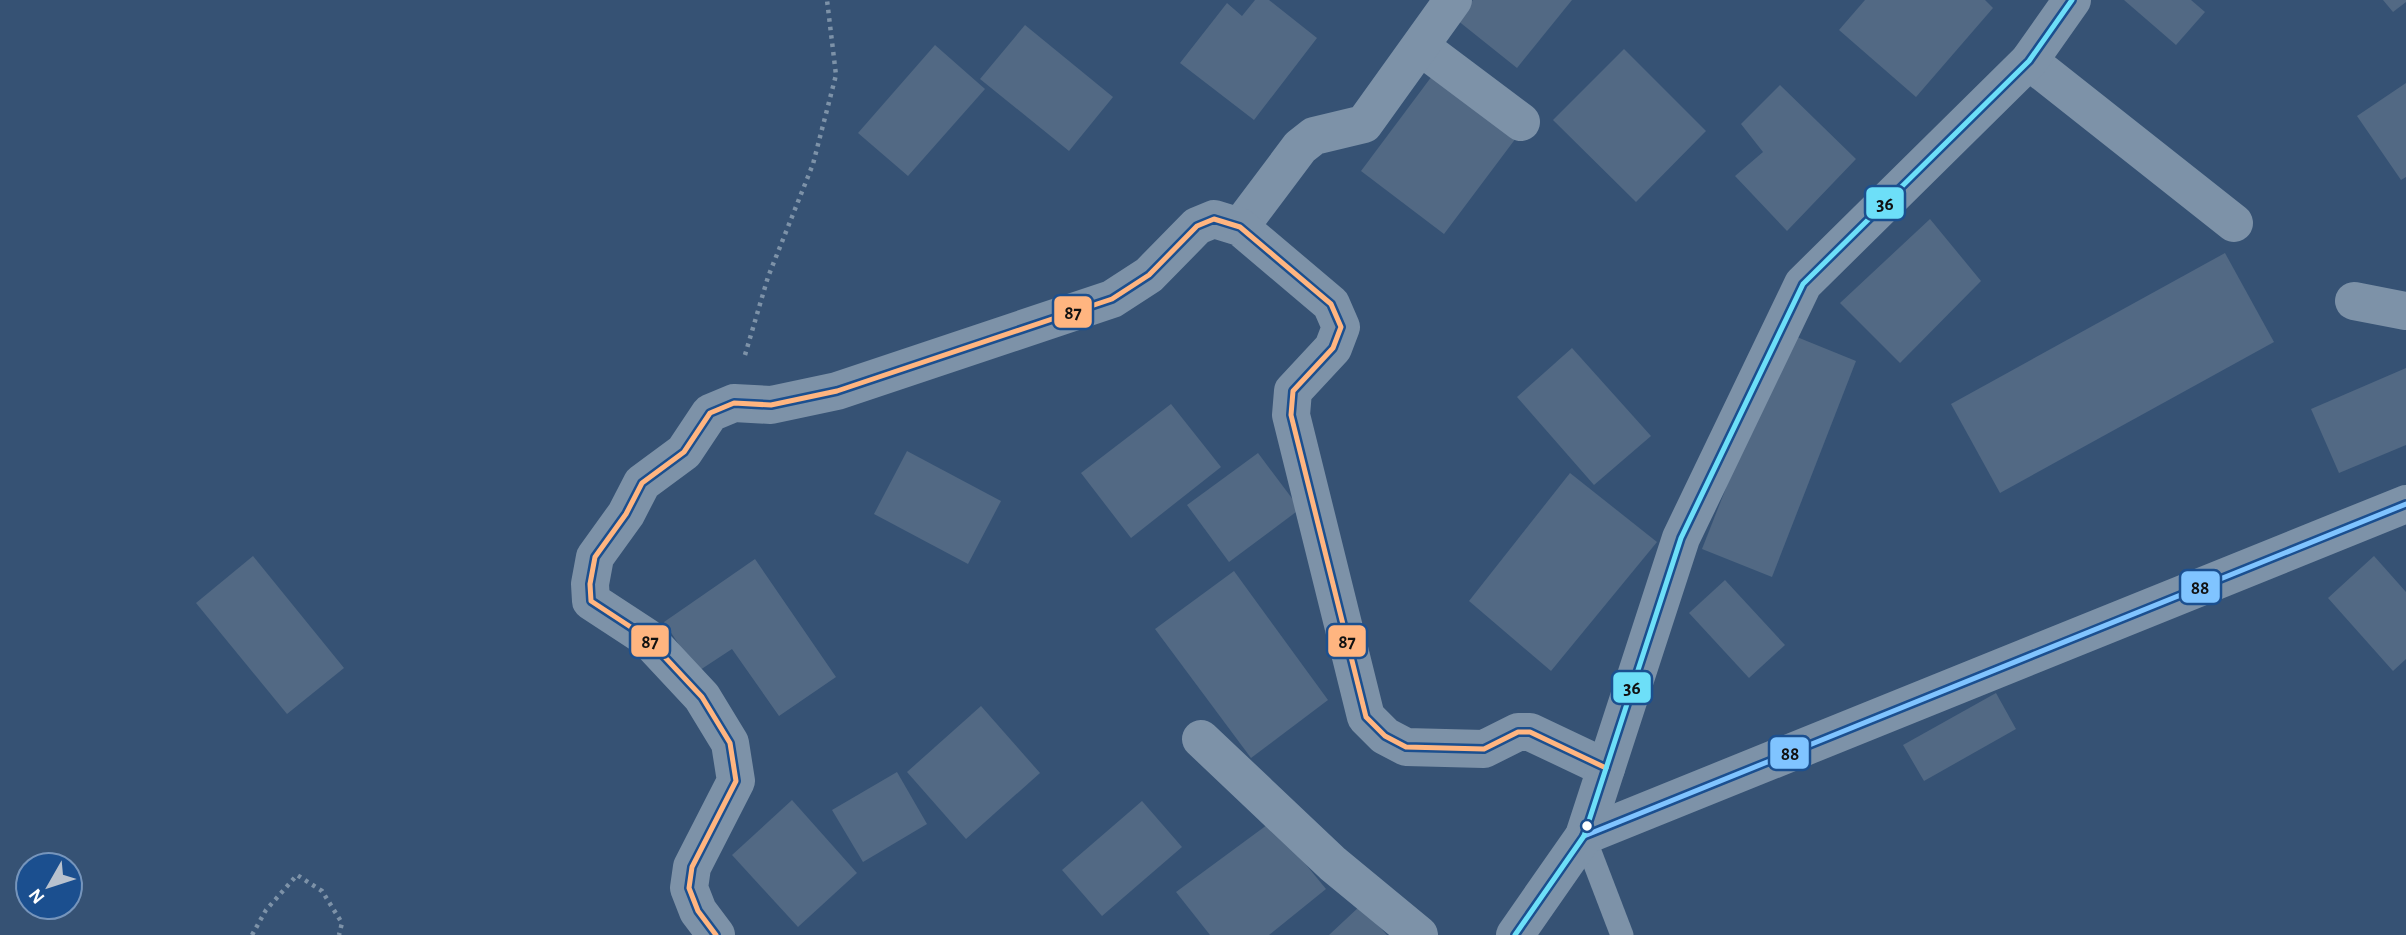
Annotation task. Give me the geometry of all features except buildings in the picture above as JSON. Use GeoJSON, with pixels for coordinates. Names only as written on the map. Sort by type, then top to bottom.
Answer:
{"type":"FeatureCollection","features":[{"type":"Feature","properties":{"kind":"street"},"geometry":{"type":"LineString","coordinates":[[1240,227],[1300,148],[1314,136],[1364,124],[1453,0]]}},
{"type":"Feature","properties":{"kind":"street"},"geometry":{"type":"LineString","coordinates":[[1515,935],[1584,836],[1681,538],[1803,284],[2029,61],[2071,0]]}},
{"type":"Feature","properties":{"kind":"street"},"geometry":{"type":"LineString","coordinates":[[1420,47],[1521,122]]}},
{"type":"Feature","properties":{"kind":"street"},"geometry":{"type":"LineString","coordinates":[[2029,61],[2234,223]]}},
{"type":"Feature","properties":{"kind":"street"},"geometry":{"type":"LineString","coordinates":[[716,935],[698,911],[689,888],[692,867],[736,781],[730,743],[702,697],[646,637],[591,601],[590,584],[595,557],[626,514],[642,483],[684,452],[710,413],[734,403],[771,405],[837,391],[1112,299],[1149,275],[1197,226],[1214,219],[1240,227],[1331,304],[1341,327],[1333,348],[1293,391],[1291,415],[1366,717],[1385,736],[1406,747],[1484,749],[1518,732],[1530,732],[1606,768]]}},
{"type":"Feature","properties":{"kind":"street"},"geometry":{"type":"LineString","coordinates":[[2354,301],[2406,311]]}},
{"type":"Feature","properties":{"kind":"street"},"geometry":{"type":"LineString","coordinates":[[1584,836],[2406,504]]}},
{"type":"Feature","properties":{"kind":"street"},"geometry":{"type":"LineString","coordinates":[[1200,739],[1333,864],[1419,935]]}},
{"type":"Feature","properties":{"kind":"lane"},"geometry":{"type":"LineString","coordinates":[[1584,836],[1622,935]]}},
{"type":"Feature","properties":{"kind":"path"},"geometry":{"type":"LineString","coordinates":[[710,413],[748,351],[768,277],[813,164],[836,75],[827,0]]}},
{"type":"Feature","properties":{"kind":"path"},"geometry":{"type":"LineString","coordinates":[[252,935],[266,910],[298,875],[322,891],[342,923],[340,935]]}},
{"type":"Feature","properties":{"kind":"transit line","name":"36"},"geometry":{"type":"LineString","coordinates":[[1515,935],[1584,836],[1681,538],[1803,284],[2029,61],[2072,0]]}},
{"type":"Feature","properties":{"kind":"transit line","name":"87"},"geometry":{"type":"LineString","coordinates":[[716,935],[698,911],[689,888],[692,867],[736,781],[730,743],[702,697],[646,637],[591,601],[590,584],[595,557],[626,514],[642,483],[684,452],[710,413],[734,403],[771,405],[837,391],[1112,299],[1149,275],[1197,226],[1214,219],[1240,227],[1331,304],[1341,327],[1333,348],[1293,391],[1291,415],[1366,717],[1385,736],[1406,747],[1484,749],[1518,732],[1530,732],[1606,768]]}},
{"type":"Feature","properties":{"kind":"transit line","name":"88"},"geometry":{"type":"LineString","coordinates":[[1584,836],[2406,504]]}}]}
